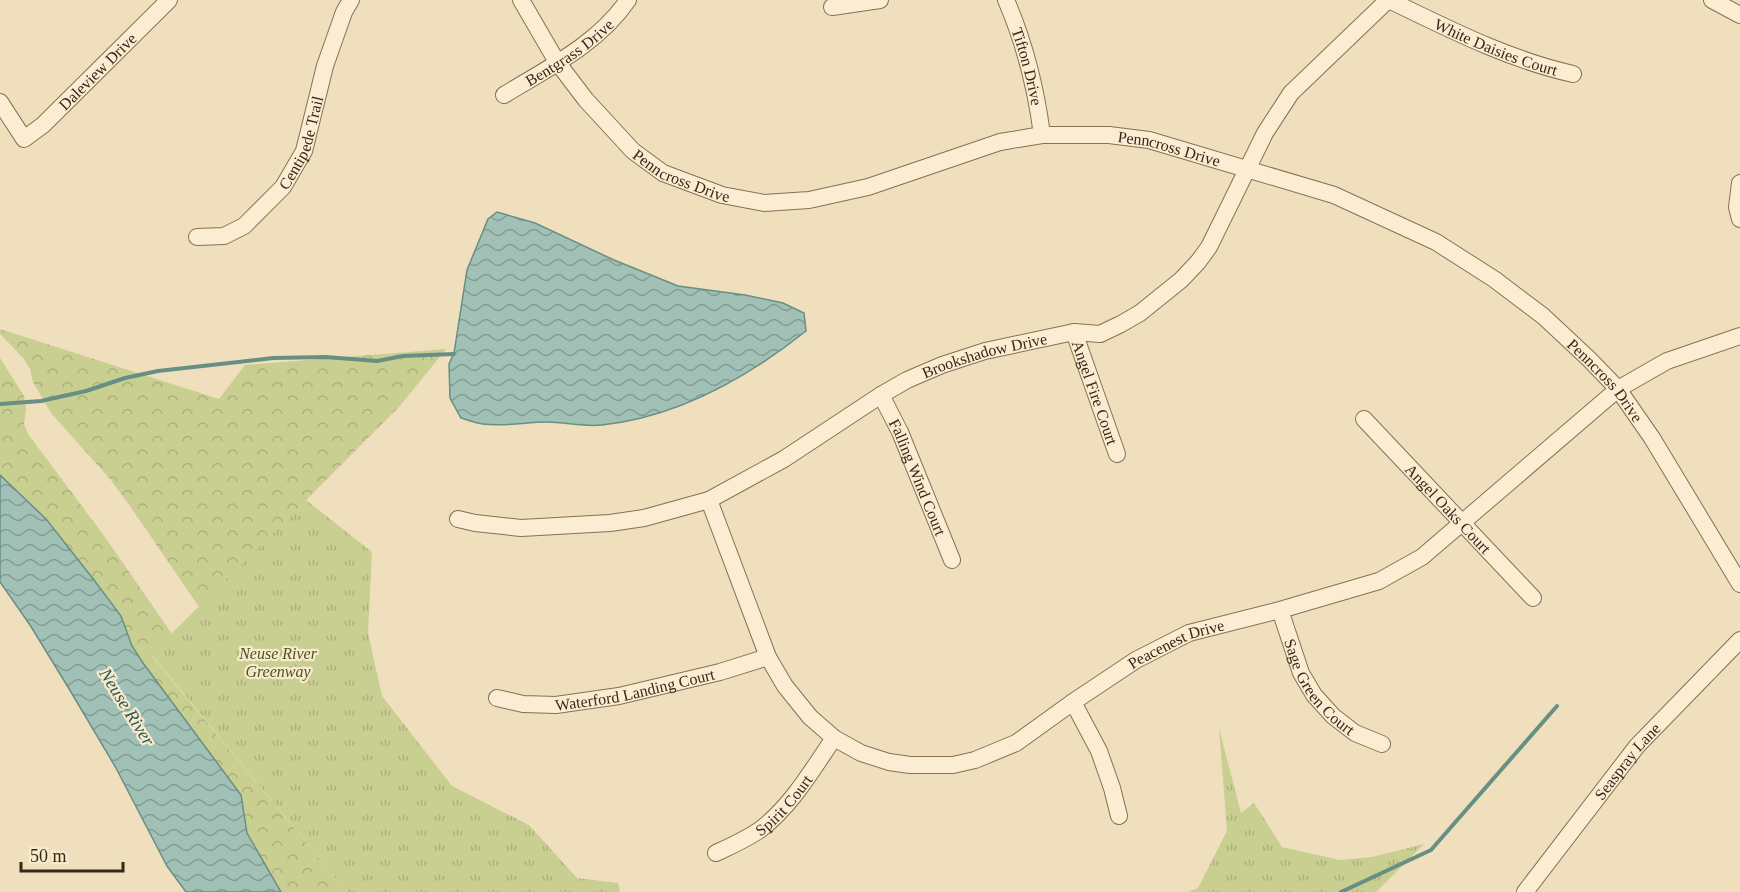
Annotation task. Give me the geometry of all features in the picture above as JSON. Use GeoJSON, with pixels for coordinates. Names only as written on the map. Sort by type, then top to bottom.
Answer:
{"type":"FeatureCollection","features":[{"type":"Feature","properties":{"kind":"street","name":"Daleview Drive"},"geometry":{"type":"LineString","coordinates":[[0,102],[24,139],[43,125],[169,0]]}},
{"type":"Feature","properties":{"kind":"street","name":"Centipede Trail"},"geometry":{"type":"LineString","coordinates":[[197,237],[224,236],[244,226],[283,187],[304,151],[325,66],[344,12],[351,0]]}},
{"type":"Feature","properties":{"kind":"street","name":"Penncross Drive"},"geometry":{"type":"LineString","coordinates":[[521,0],[557,62],[586,100],[633,151],[663,174],[722,195],[764,203],[809,200],[868,187],[1000,142],[1042,135],[1109,135],[1149,140],[1334,195],[1436,242],[1494,279],[1543,316],[1618,389],[1652,438],[1740,584]]}},
{"type":"Feature","properties":{"kind":"street","name":"Bentgrass Drive"},"geometry":{"type":"LineString","coordinates":[[504,95],[580,48],[599,33],[628,0]]}},
{"type":"Feature","properties":{"kind":"street"},"geometry":{"type":"LineString","coordinates":[[832,7],[880,0]]}},
{"type":"Feature","properties":{"kind":"street","name":"Tifton Drive"},"geometry":{"type":"LineString","coordinates":[[1006,0],[1029,63],[1042,135]]}},
{"type":"Feature","properties":{"kind":"street","name":"White Daisies Court"},"geometry":{"type":"LineString","coordinates":[[1389,0],[1466,38],[1539,66],[1572,74]]}},
{"type":"Feature","properties":{"kind":"street","name":"Brookshadow Drive"},"geometry":{"type":"LineString","coordinates":[[458,519],[521,528],[610,524],[644,518],[709,500],[784,459],[907,380],[942,365],[985,351],[1074,332],[1100,334],[1140,314],[1181,280],[1209,247],[1265,133],[1291,93],[1389,0]]}},
{"type":"Feature","properties":{"kind":"street"},"geometry":{"type":"LineString","coordinates":[[1712,0],[1740,15]]}},
{"type":"Feature","properties":{"kind":"street"},"geometry":{"type":"LineString","coordinates":[[1740,183],[1737,207],[1740,219]]}},
{"type":"Feature","properties":{"kind":"street","name":"Angel Fire Court"},"geometry":{"type":"LineString","coordinates":[[1074,332],[1117,454]]}},
{"type":"Feature","properties":{"kind":"street","name":"Peacenest Drive"},"geometry":{"type":"LineString","coordinates":[[709,500],[768,657],[775,672],[798,704],[834,738],[861,753],[889,762],[953,765],[975,760],[1016,743],[1136,660],[1189,633],[1280,610],[1379,581],[1422,557],[1618,389],[1667,361],[1740,336]]}},
{"type":"Feature","properties":{"kind":"street","name":"Falling Wind Court"},"geometry":{"type":"LineString","coordinates":[[881,395],[900,432],[952,560]]}},
{"type":"Feature","properties":{"kind":"street","name":"Angel Oaks Court"},"geometry":{"type":"LineString","coordinates":[[1364,418],[1533,598]]}},
{"type":"Feature","properties":{"kind":"street","name":"Sage Green Court"},"geometry":{"type":"LineString","coordinates":[[1280,610],[1301,673],[1314,696],[1355,734],[1382,744]]}},
{"type":"Feature","properties":{"kind":"street","name":"Seaspray Lane"},"geometry":{"type":"LineString","coordinates":[[1525,892],[1637,746],[1740,640]]}},
{"type":"Feature","properties":{"kind":"street","name":"Waterford Landing Court"},"geometry":{"type":"LineString","coordinates":[[497,698],[523,704],[556,705],[619,696],[720,672],[768,657]]}},
{"type":"Feature","properties":{"kind":"street"},"geometry":{"type":"LineString","coordinates":[[1073,702],[1099,751],[1119,816]]}},
{"type":"Feature","properties":{"kind":"street","name":"Spirit Court"},"geometry":{"type":"LineString","coordinates":[[716,853],[750,836],[778,814],[796,793],[834,738]]}},
{"type":"Feature","properties":{"kind":"green space"},"geometry":{"type":"Polygon","coordinates":[[[0,329],[219,399],[245,365],[446,349],[399,407],[199,607],[110,479],[51,413],[33,382],[30,369],[24,359],[0,334],[0,329]]]}},
{"type":"Feature","properties":{"kind":"green space"},"geometry":{"type":"Polygon","coordinates":[[[0,358],[24,396],[26,409],[24,424],[28,434],[105,537],[172,634],[151,655],[347,892],[281,892],[247,833],[241,795],[143,663],[132,646],[121,616],[46,519],[0,475],[0,358]]]}},
{"type":"Feature","properties":{"kind":"green space","name":"Neuse River Greenway"},"geometry":{"type":"Polygon","coordinates":[[[306,500],[372,552],[368,633],[382,696],[452,786],[529,825],[577,878],[618,883],[620,892],[347,892],[151,654],[306,500]]]}},
{"type":"Feature","properties":{"kind":"green space"},"geometry":{"type":"Polygon","coordinates":[[[1219,728],[1241,813],[1254,803],[1282,847],[1340,860],[1372,857],[1424,844],[1376,892],[1188,892],[1198,888],[1227,831],[1219,728]]]}},
{"type":"Feature","properties":{"kind":"water"},"geometry":{"type":"Polygon","coordinates":[[[497,212],[535,223],[614,260],[678,286],[745,295],[783,303],[804,313],[806,331],[736,379],[710,393],[658,414],[602,425],[547,422],[499,425],[480,424],[461,418],[450,398],[449,364],[454,353],[467,270],[488,219],[497,212]]]}},
{"type":"Feature","properties":{"kind":"water","name":"Neuse River"},"geometry":{"type":"Polygon","coordinates":[[[0,475],[46,519],[121,616],[132,646],[143,663],[241,795],[247,833],[281,892],[186,892],[167,866],[116,768],[30,625],[0,582],[0,475]]]}},
{"type":"Feature","properties":{"kind":"waterway"},"geometry":{"type":"LineString","coordinates":[[0,404],[41,401],[158,371],[273,358],[326,357],[377,361],[403,356],[454,354]]}},
{"type":"Feature","properties":{"kind":"waterway"},"geometry":{"type":"LineString","coordinates":[[1341,892],[1431,850],[1557,706]]}}]}
